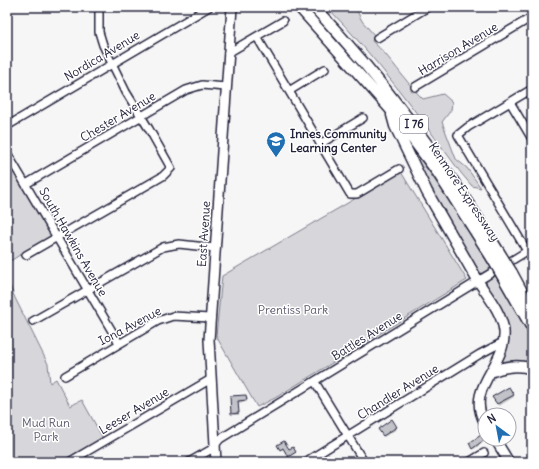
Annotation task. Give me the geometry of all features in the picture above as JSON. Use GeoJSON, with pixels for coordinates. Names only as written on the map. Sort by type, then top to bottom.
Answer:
{"type":"FeatureCollection","features":[{"type":"Feature","properties":{"kind":"highway","name":"Kenmore Expressway"},"geometry":{"type":"LineString","coordinates":[[299,7],[390,110],[438,173],[495,255]]}},
{"type":"Feature","properties":{"kind":"highway","name":"Kenmore Expressway"},"geometry":{"type":"LineString","coordinates":[[314,7],[343,38],[402,109],[447,170],[495,255],[532,310]]}},
{"type":"Feature","properties":{"kind":"highway"},"geometry":{"type":"LineString","coordinates":[[390,110],[395,126],[412,163],[478,281]]}},
{"type":"Feature","properties":{"kind":"highway","name":"Kenmore Expressway"},"geometry":{"type":"LineString","coordinates":[[508,276],[532,328]]}},
{"type":"Feature","properties":{"kind":"highway"},"geometry":{"type":"LineString","coordinates":[[493,371],[514,366],[532,369]]}},
{"type":"Feature","properties":{"kind":"main road","name":"East Avenue"},"geometry":{"type":"LineString","coordinates":[[216,462],[208,340],[232,7]]}},
{"type":"Feature","properties":{"kind":"main road"},"geometry":{"type":"LineString","coordinates":[[478,281],[503,324],[503,342],[493,371],[484,383],[479,396],[479,407]]}},
{"type":"Feature","properties":{"kind":"main road"},"geometry":{"type":"LineString","coordinates":[[500,447],[510,462]]}},
{"type":"Feature","properties":{"kind":"street"},"geometry":{"type":"LineString","coordinates":[[26,255],[168,173],[171,168],[163,152],[126,92],[100,37],[99,7]]}},
{"type":"Feature","properties":{"kind":"street","name":"Nordica Avenue"},"geometry":{"type":"LineString","coordinates":[[7,126],[209,7]]}},
{"type":"Feature","properties":{"kind":"street"},"geometry":{"type":"LineString","coordinates":[[377,38],[428,7]]}},
{"type":"Feature","properties":{"kind":"street","name":"Harrison Avenue"},"geometry":{"type":"LineString","coordinates":[[415,87],[532,17]]}},
{"type":"Feature","properties":{"kind":"street"},"geometry":{"type":"LineString","coordinates":[[228,53],[283,21]]}},
{"type":"Feature","properties":{"kind":"street"},"geometry":{"type":"LineString","coordinates":[[257,37],[348,192],[354,195],[357,194],[399,169]]}},
{"type":"Feature","properties":{"kind":"street"},"geometry":{"type":"LineString","coordinates":[[289,91],[325,69]]}},
{"type":"Feature","properties":{"kind":"street","name":"Chester Avenue"},"geometry":{"type":"LineString","coordinates":[[26,184],[141,116],[194,87],[202,85],[226,87]]}},
{"type":"Feature","properties":{"kind":"street"},"geometry":{"type":"LineString","coordinates":[[529,250],[458,135],[460,132],[532,89]]}},
{"type":"Feature","properties":{"kind":"street"},"geometry":{"type":"LineString","coordinates":[[510,102],[532,139]]}},
{"type":"Feature","properties":{"kind":"street"},"geometry":{"type":"LineString","coordinates":[[320,144],[363,118]]}},
{"type":"Feature","properties":{"kind":"street","name":"South Hawkins Avenue"},"geometry":{"type":"LineString","coordinates":[[7,153],[119,343]]}},
{"type":"Feature","properties":{"kind":"street"},"geometry":{"type":"LineString","coordinates":[[33,321],[167,246],[179,244],[215,248]]}},
{"type":"Feature","properties":{"kind":"street","name":"Battles Avenue"},"geometry":{"type":"LineString","coordinates":[[189,462],[212,449],[220,439],[529,250]]}},
{"type":"Feature","properties":{"kind":"street","name":"Iona Avenue"},"geometry":{"type":"LineString","coordinates":[[65,376],[119,343],[167,318],[178,316],[210,318]]}},
{"type":"Feature","properties":{"kind":"street","name":"Chandler Avenue"},"geometry":{"type":"LineString","coordinates":[[305,462],[480,354],[503,342]]}},
{"type":"Feature","properties":{"kind":"street","name":"Leeser Avenue"},"geometry":{"type":"LineString","coordinates":[[69,462],[210,379]]}},
{"type":"Feature","properties":{"kind":"street"},"geometry":{"type":"LineString","coordinates":[[315,382],[364,462]]}},
{"type":"Feature","properties":{"kind":"street"},"geometry":{"type":"LineString","coordinates":[[469,462],[484,453]]}},
{"type":"Feature","properties":{"kind":"green space"},"geometry":{"type":"Polygon","coordinates":[[[327,7],[355,7],[362,21],[374,35],[372,41],[386,55],[423,99],[443,94],[452,102],[451,110],[442,122],[456,159],[467,168],[481,188],[472,186],[363,46],[327,7]]]}},
{"type":"Feature","properties":{"kind":"green space"},"geometry":{"type":"Polygon","coordinates":[[[400,130],[445,195],[491,268],[480,274],[434,201],[400,130]]]}},
{"type":"Feature","properties":{"kind":"green space"},"geometry":{"type":"Polygon","coordinates":[[[7,159],[52,235],[7,263],[7,159]]]}},
{"type":"Feature","properties":{"kind":"green space","name":"Prentiss Park"},"geometry":{"type":"Polygon","coordinates":[[[401,172],[467,280],[275,398],[257,407],[216,336],[222,276],[401,172]]]}},
{"type":"Feature","properties":{"kind":"green space"},"geometry":{"type":"Polygon","coordinates":[[[495,275],[532,339],[532,364],[498,365],[506,347],[486,282],[495,275]]]}},
{"type":"Feature","properties":{"kind":"green space","name":"Mud Run Park"},"geometry":{"type":"Polygon","coordinates":[[[7,279],[48,364],[50,383],[56,379],[70,406],[82,400],[104,440],[66,462],[7,462],[7,279]]]}},
{"type":"Feature","properties":{"kind":"building"},"geometry":{"type":"Polygon","coordinates":[[[509,387],[514,395],[497,404],[492,397],[509,387]]]}},
{"type":"Feature","properties":{"kind":"building"},"geometry":{"type":"Polygon","coordinates":[[[246,395],[247,400],[238,401],[239,413],[231,414],[230,396],[246,395]]]}},
{"type":"Feature","properties":{"kind":"building"},"geometry":{"type":"Polygon","coordinates":[[[392,419],[397,427],[383,436],[378,429],[392,419]]]}},
{"type":"Feature","properties":{"kind":"building"},"geometry":{"type":"Polygon","coordinates":[[[477,438],[477,445],[472,449],[469,443],[477,438]]]}},
{"type":"Feature","properties":{"kind":"building"},"geometry":{"type":"Polygon","coordinates":[[[284,441],[289,449],[293,447],[296,452],[288,457],[283,448],[280,450],[277,445],[284,441]]]}},
{"type":"Feature","properties":{"kind":"place","name":"Innes Community Learning Center"},"geometry":{"type":"Point","coordinates":[276,158]}}]}
